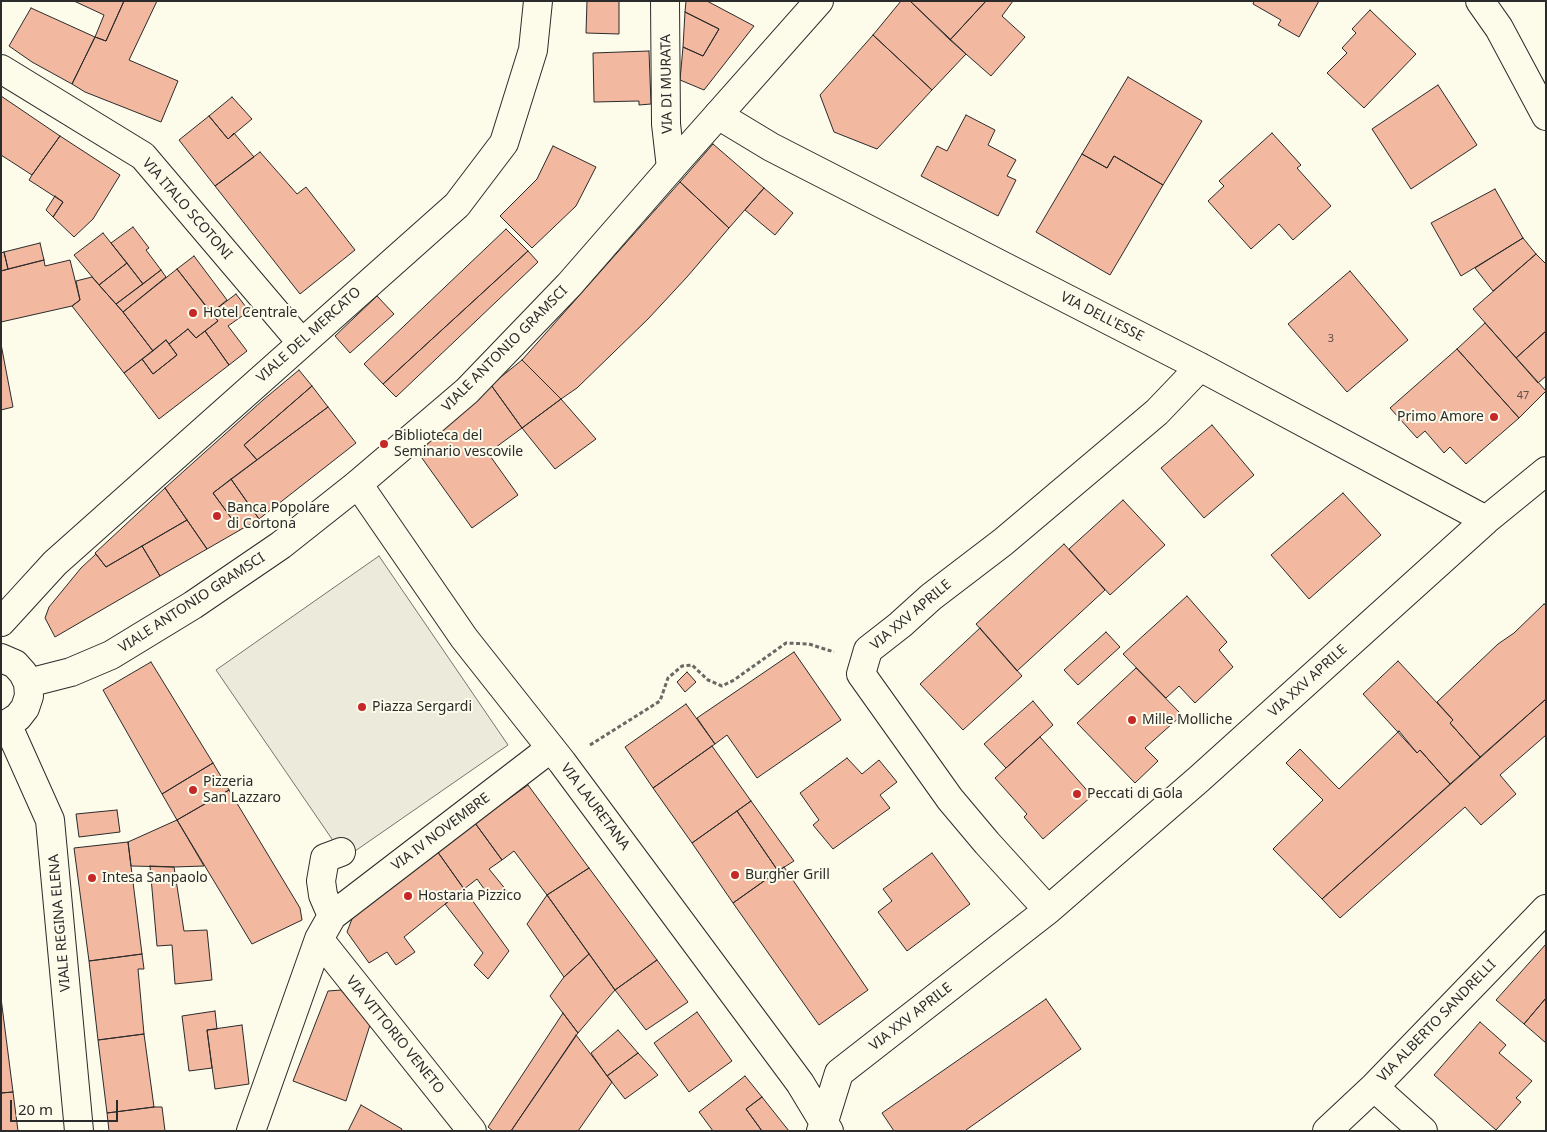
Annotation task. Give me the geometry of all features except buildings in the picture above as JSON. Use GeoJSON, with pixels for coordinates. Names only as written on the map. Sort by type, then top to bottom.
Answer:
{"type":"FeatureCollection","features":[{"type":"Feature","properties":{"kind":"street","name":"VIALE DEL MERCATO"},"geometry":{"type":"LineString","coordinates":[[1,622],[55,563],[458,204],[504,143],[533,50],[538,1]]}},
{"type":"Feature","properties":{"kind":"street","name":"VIA DI MURATA"},"geometry":{"type":"LineString","coordinates":[[665,1],[666,124],[671,168]]}},
{"type":"Feature","properties":{"kind":"street","name":"VIALE ANTONIO GRAMSCI"},"geometry":{"type":"LineString","coordinates":[[28,683],[71,672],[111,655],[193,605],[281,545],[358,484],[467,391],[569,285],[819,1]]}},
{"type":"Feature","properties":{"kind":"street"},"geometry":{"type":"LineString","coordinates":[[1470,1],[1499,28]]}},
{"type":"Feature","properties":{"kind":"street"},"geometry":{"type":"LineString","coordinates":[[1480,1],[1499,28],[1546,116]]}},
{"type":"Feature","properties":{"kind":"street","name":"VIA ITALO SCOTONI"},"geometry":{"type":"LineString","coordinates":[[1,69],[143,156],[301,342]]}},
{"type":"Feature","properties":{"kind":"street","name":"VIA DELL'ESSE"},"geometry":{"type":"LineString","coordinates":[[718,115],[772,147],[1200,367],[1486,520]]}},
{"type":"Feature","properties":{"kind":"street","name":"VIA XXV APRILE"},"geometry":{"type":"LineString","coordinates":[[1048,910],[950,799],[861,674],[868,650],[931,597],[1003,542],[1157,412],[1200,367]]}},
{"type":"Feature","properties":{"kind":"street","name":"VIA XXV APRILE"},"geometry":{"type":"LineString","coordinates":[[824,1128],[839,1073],[1048,910],[1199,779],[1486,520],[1546,471]]}},
{"type":"Feature","properties":{"kind":"street","name":"VIA LAURETANA"},"geometry":{"type":"LineString","coordinates":[[358,484],[464,638],[557,755],[800,1083],[824,1128]]}},
{"type":"Feature","properties":{"kind":"street"},"geometry":{"type":"LineString","coordinates":[[1,658],[15,664],[23,672],[28,683],[29,696],[25,708],[18,717],[4,725]]}},
{"type":"Feature","properties":{"kind":"street","name":"VIALE REGINA ELENA"},"geometry":{"type":"LineString","coordinates":[[4,725],[50,820],[79,1131]]}},
{"type":"Feature","properties":{"kind":"street","name":"VIA IV NOVEMBRE"},"geometry":{"type":"LineString","coordinates":[[325,928],[557,755]]}},
{"type":"Feature","properties":{"kind":"street"},"geometry":{"type":"LineString","coordinates":[[251,1131],[325,928],[321,881],[325,858],[341,852]]}},
{"type":"Feature","properties":{"kind":"street","name":"VIA ALBERTO SANDRELLI"},"geometry":{"type":"LineString","coordinates":[[1327,1131],[1374,1087],[1546,909]]}},
{"type":"Feature","properties":{"kind":"street","name":"VIA VITTORIO VENETO"},"geometry":{"type":"LineString","coordinates":[[325,928],[472,1131]]}},
{"type":"Feature","properties":{"kind":"street"},"geometry":{"type":"LineString","coordinates":[[1374,1087],[1423,1131]]}},
{"type":"Feature","properties":{"kind":"path"},"geometry":{"type":"LineString","coordinates":[[557,755],[607,736],[660,701],[668,678],[682,666],[692,665],[708,680],[722,686],[734,680],[786,643],[809,644],[832,650],[842,660],[855,658],[868,650]]}},
{"type":"Feature","properties":{"kind":"shaded area","name":"Piazza Sergardi"},"geometry":{"type":"Polygon","coordinates":[[[379,556],[508,745],[345,858],[216,670],[379,556]]]}},
{"type":"Feature","properties":{"kind":"place","name":"Hotel Centrale"},"geometry":{"type":"Point","coordinates":[193,313]}},
{"type":"Feature","properties":{"kind":"place","name":"Primo Amore"},"geometry":{"type":"Point","coordinates":[1494,417]}},
{"type":"Feature","properties":{"kind":"place","name":"Biblioteca del Seminario vescovile"},"geometry":{"type":"Point","coordinates":[384,444]}},
{"type":"Feature","properties":{"kind":"place","name":"Banca Popolare di Cortona"},"geometry":{"type":"Point","coordinates":[217,516]}},
{"type":"Feature","properties":{"kind":"place","name":"Piazza Sergardi"},"geometry":{"type":"Point","coordinates":[362,707]}},
{"type":"Feature","properties":{"kind":"place","name":"Mille Molliche"},"geometry":{"type":"Point","coordinates":[1132,720]}},
{"type":"Feature","properties":{"kind":"place","name":"Pizzeria San Lazzaro"},"geometry":{"type":"Point","coordinates":[193,790]}},
{"type":"Feature","properties":{"kind":"place","name":"Peccati di Gola"},"geometry":{"type":"Point","coordinates":[1077,794]}},
{"type":"Feature","properties":{"kind":"place","name":"Burgher Grill"},"geometry":{"type":"Point","coordinates":[735,875]}},
{"type":"Feature","properties":{"kind":"place","name":"Intesa Sanpaolo"},"geometry":{"type":"Point","coordinates":[92,878]}},
{"type":"Feature","properties":{"kind":"place","name":"Hostaria Pizzico"},"geometry":{"type":"Point","coordinates":[408,896]}}]}
